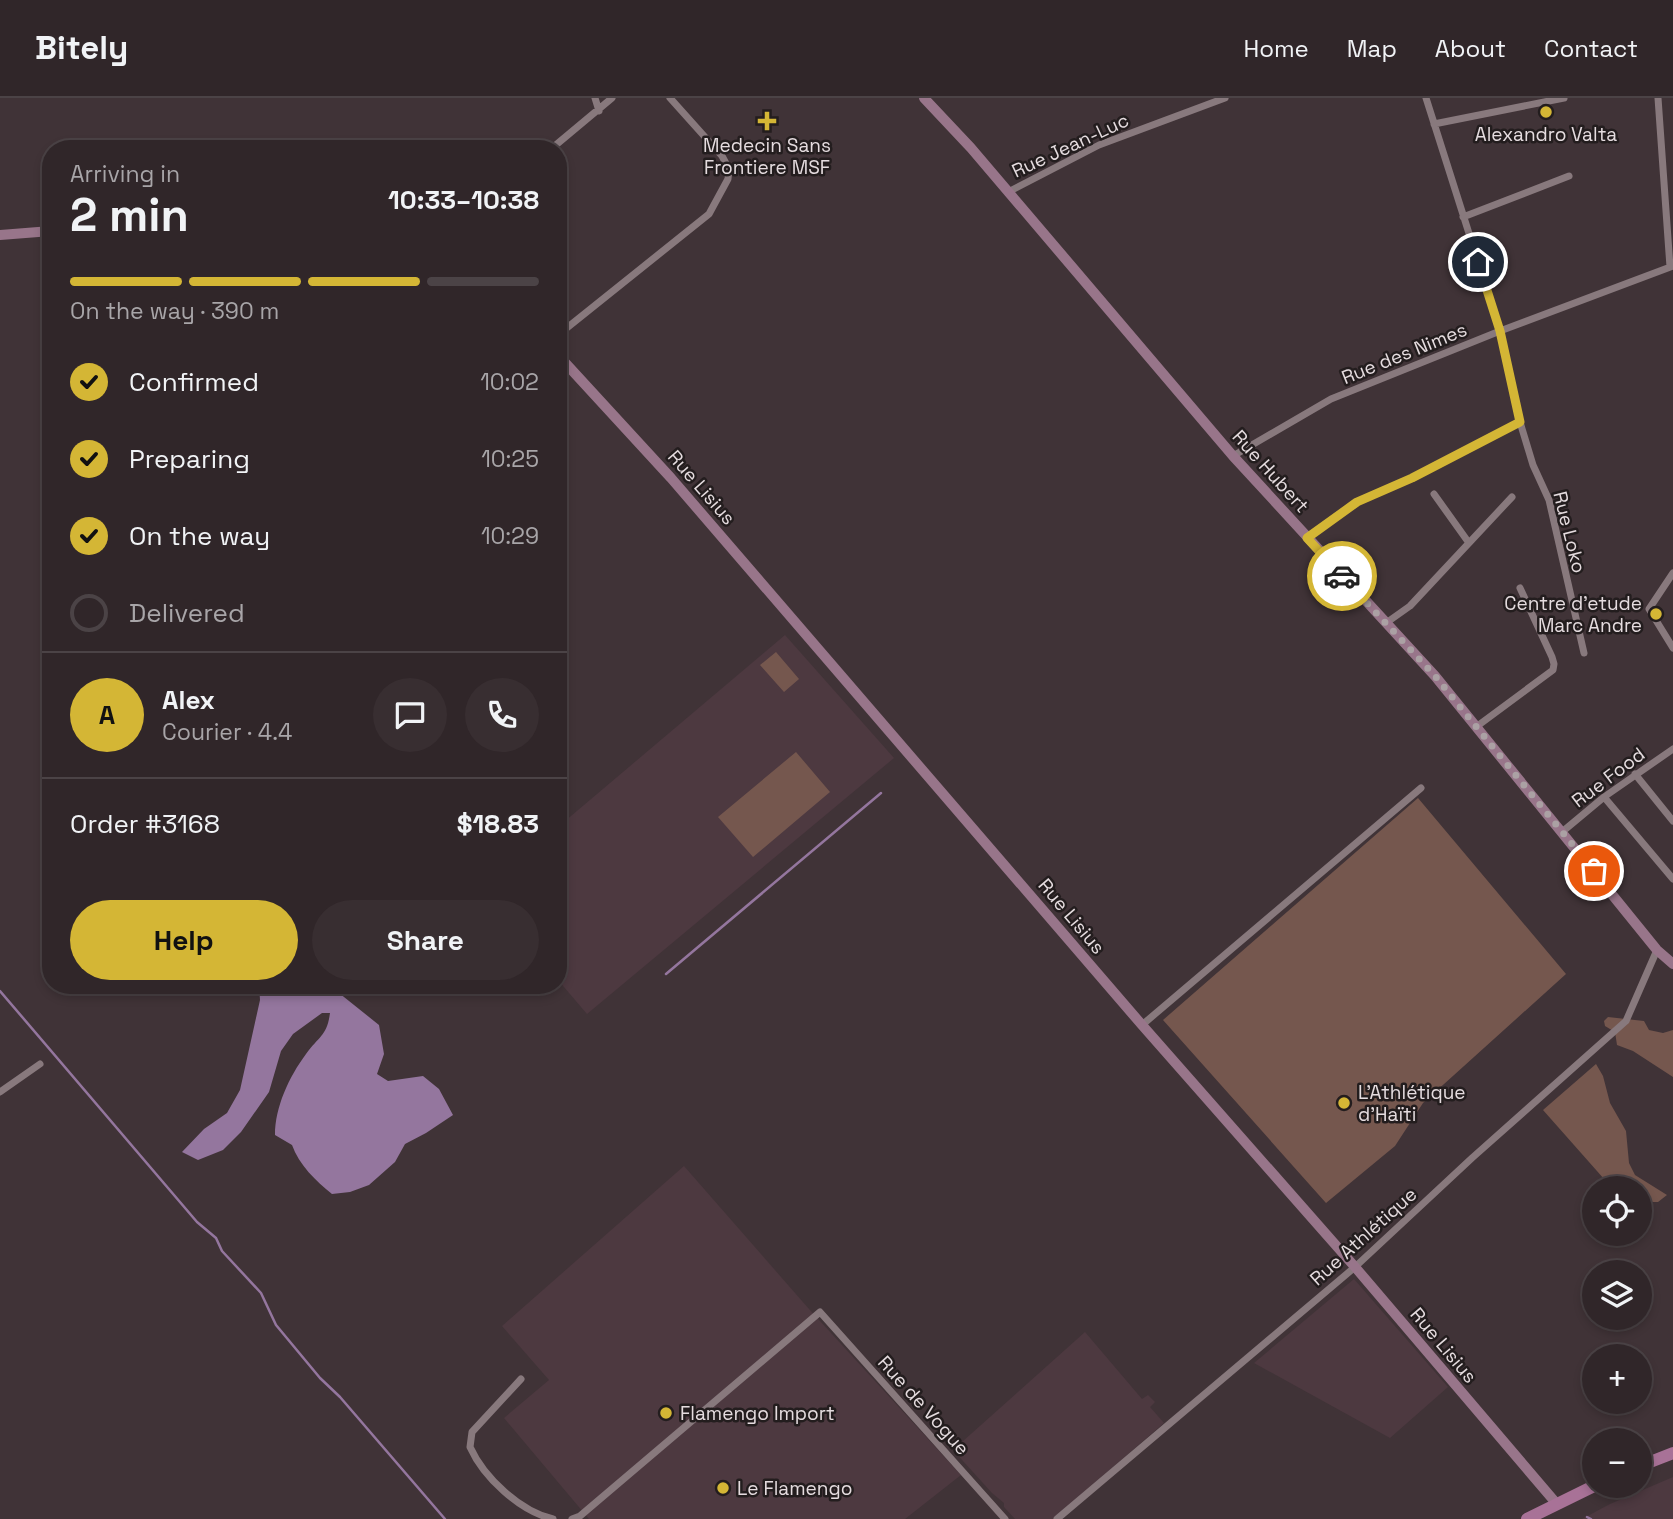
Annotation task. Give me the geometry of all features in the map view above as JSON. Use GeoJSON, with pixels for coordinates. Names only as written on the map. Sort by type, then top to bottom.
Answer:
{"type":"FeatureCollection","features":[{"type":"Feature","properties":{"kind":"main road"},"geometry":{"type":"LineString","coordinates":[[1652,1461],[1673,1453]]}},
{"type":"Feature","properties":{"kind":"main road"},"geometry":{"type":"LineString","coordinates":[[1527,1519],[1582,1491]]}},
{"type":"Feature","properties":{"kind":"street"},"geometry":{"type":"LineString","coordinates":[[595,98],[599,111]]}},
{"type":"Feature","properties":{"kind":"street"},"geometry":{"type":"LineString","coordinates":[[562,140],[612,98]]}},
{"type":"Feature","properties":{"kind":"street"},"geometry":{"type":"LineString","coordinates":[[567,328],[709,214],[728,179],[729,169],[722,156],[670,98]]}},
{"type":"Feature","properties":{"kind":"street","name":"Rue Hubert"},"geometry":{"type":"LineString","coordinates":[[924,98],[1008,192],[1233,456],[1435,676],[1657,950],[1673,964]]}},
{"type":"Feature","properties":{"kind":"street","name":"Rue Jean-Luc"},"geometry":{"type":"LineString","coordinates":[[1008,192],[1099,145],[1208,101],[1224,98]]}},
{"type":"Feature","properties":{"kind":"street","name":"Rue Loko"},"geometry":{"type":"LineString","coordinates":[[1426,98],[1500,331],[1520,422],[1533,465],[1549,500],[1584,653]]}},
{"type":"Feature","properties":{"kind":"street"},"geometry":{"type":"LineString","coordinates":[[1434,124],[1564,98]]}},
{"type":"Feature","properties":{"kind":"street"},"geometry":{"type":"LineString","coordinates":[[1658,98],[1671,267]]}},
{"type":"Feature","properties":{"kind":"street"},"geometry":{"type":"LineString","coordinates":[[1463,216],[1569,176]]}},
{"type":"Feature","properties":{"kind":"street"},"geometry":{"type":"LineString","coordinates":[[0,235],[42,232]]}},
{"type":"Feature","properties":{"kind":"street","name":"Rue des Nimes"},"geometry":{"type":"LineString","coordinates":[[1233,456],[1331,399],[1500,331],[1671,267]]}},
{"type":"Feature","properties":{"kind":"street","name":"Rue Lisius"},"geometry":{"type":"LineString","coordinates":[[567,365],[671,478],[1142,1025],[1558,1502]]}},
{"type":"Feature","properties":{"kind":"street"},"geometry":{"type":"LineString","coordinates":[[1307,538],[1357,502],[1412,478],[1520,422]]}},
{"type":"Feature","properties":{"kind":"street"},"geometry":{"type":"LineString","coordinates":[[1434,494],[1469,543]]}},
{"type":"Feature","properties":{"kind":"street"},"geometry":{"type":"LineString","coordinates":[[1386,623],[1410,606],[1513,497]]}},
{"type":"Feature","properties":{"kind":"street"},"geometry":{"type":"LineString","coordinates":[[1673,573],[1648,609],[1673,648]]}},
{"type":"Feature","properties":{"kind":"street"},"geometry":{"type":"LineString","coordinates":[[1476,727],[1553,670],[1552,657],[1520,588]]}},
{"type":"Feature","properties":{"kind":"street","name":"Rue Food"},"geometry":{"type":"LineString","coordinates":[[1562,832],[1604,797],[1673,749]]}},
{"type":"Feature","properties":{"kind":"street"},"geometry":{"type":"LineString","coordinates":[[1635,774],[1673,821]]}},
{"type":"Feature","properties":{"kind":"street"},"geometry":{"type":"LineString","coordinates":[[1142,1025],[1421,788]]}},
{"type":"Feature","properties":{"kind":"street"},"geometry":{"type":"LineString","coordinates":[[1604,797],[1673,879]]}},
{"type":"Feature","properties":{"kind":"street","name":"Rue Athlétique"},"geometry":{"type":"LineString","coordinates":[[1057,1519],[1355,1267],[1508,1125],[1626,1021],[1657,950]]}},
{"type":"Feature","properties":{"kind":"street"},"geometry":{"type":"LineString","coordinates":[[0,1092],[40,1064]]}},
{"type":"Feature","properties":{"kind":"street","name":"Rue de Vogue"},"geometry":{"type":"LineString","coordinates":[[572,1519],[580,1516],[612,1490],[820,1312],[1004,1519]]}},
{"type":"Feature","properties":{"kind":"street"},"geometry":{"type":"LineString","coordinates":[[521,1379],[472,1432],[470,1447],[488,1475],[513,1498],[541,1516],[553,1519]]}},
{"type":"Feature","properties":{"kind":"shaded area"},"geometry":{"type":"Polygon","coordinates":[[[785,635],[894,758],[587,1014],[567,991],[567,819],[785,635]]]}},
{"type":"Feature","properties":{"kind":"shaded area"},"geometry":{"type":"Polygon","coordinates":[[[776,652],[799,679],[784,692],[760,665],[776,652]]]}},
{"type":"Feature","properties":{"kind":"shaded area"},"geometry":{"type":"Polygon","coordinates":[[[796,752],[830,792],[753,857],[718,817],[796,752]]]}},
{"type":"Feature","properties":{"kind":"shaded area"},"geometry":{"type":"Polygon","coordinates":[[[1418,798],[1566,974],[1423,1103],[1395,1146],[1326,1203],[1163,1020],[1418,798]]]}},
{"type":"Feature","properties":{"kind":"shaded area"},"geometry":{"type":"Polygon","coordinates":[[[260,994],[340,994],[379,1025],[384,1054],[377,1074],[388,1081],[423,1076],[439,1089],[453,1115],[405,1144],[395,1162],[369,1185],[350,1192],[332,1194],[304,1166],[292,1145],[275,1135],[277,1114],[289,1082],[327,1027],[330,1013],[322,1013],[293,1034],[281,1051],[269,1092],[241,1132],[223,1150],[198,1160],[182,1152],[204,1129],[227,1113],[240,1090],[260,994]]]}},
{"type":"Feature","properties":{"kind":"shaded area"},"geometry":{"type":"Polygon","coordinates":[[[1608,1017],[1644,1021],[1649,1030],[1663,1033],[1673,1030],[1673,1077],[1633,1051],[1617,1045],[1615,1032],[1605,1026],[1604,1021],[1608,1017]]]}},
{"type":"Feature","properties":{"kind":"shaded area"},"geometry":{"type":"Polygon","coordinates":[[[1596,1064],[1603,1076],[1610,1103],[1626,1131],[1629,1163],[1637,1176],[1601,1176],[1543,1110],[1596,1064]]]}},
{"type":"Feature","properties":{"kind":"shaded area"},"geometry":{"type":"Polygon","coordinates":[[[684,1166],[809,1309],[961,1475],[905,1519],[589,1519],[504,1418],[549,1380],[502,1326],[684,1166]]]}},
{"type":"Feature","properties":{"kind":"shaded area"},"geometry":{"type":"Polygon","coordinates":[[[1652,1186],[1667,1195],[1658,1202],[1652,1202],[1652,1186]]]}},
{"type":"Feature","properties":{"kind":"shaded area"},"geometry":{"type":"Polygon","coordinates":[[[1354,1279],[1448,1387],[1390,1438],[1254,1363],[1354,1279]]]}},
{"type":"Feature","properties":{"kind":"shaded area"},"geometry":{"type":"Polygon","coordinates":[[[1085,1332],[1142,1399],[1148,1395],[1155,1402],[1150,1407],[1164,1423],[1053,1519],[1015,1519],[1004,1507],[1004,1503],[953,1450],[1085,1332]]]}},
{"type":"Feature","properties":{"kind":"shaded area"},"geometry":{"type":"Polygon","coordinates":[[[1673,1477],[1673,1519],[1582,1519],[1624,1498],[1652,1498],[1652,1486],[1673,1477]]]}},
{"type":"Feature","properties":{"kind":"waterway"},"geometry":{"type":"LineString","coordinates":[[666,974],[881,793]]}},
{"type":"Feature","properties":{"kind":"waterway"},"geometry":{"type":"LineString","coordinates":[[0,991],[197,1222],[216,1238],[222,1251],[261,1293],[276,1325],[445,1519]]}},
{"type":"Feature","properties":{"kind":"waterway"},"geometry":{"type":"LineString","coordinates":[[1587,1517],[1591,1519]]}},
{"type":"Feature","properties":{"kind":"way so far"},"geometry":{"type":"LineString","coordinates":[[1342,576],[1435,676],[1594,871]]}},
{"type":"Feature","properties":{"kind":"place","name":"Alexandro Valta"},"geometry":{"type":"Point","coordinates":[1546,112]}},
{"type":"Feature","properties":{"kind":"place","name":"Medecin Sans Frontiere MSF"},"geometry":{"type":"Point","coordinates":[767,121]}},
{"type":"Feature","properties":{"kind":"place","name":"Centre d'etude Marc Andre"},"geometry":{"type":"Point","coordinates":[1656,614]}},
{"type":"Feature","properties":{"kind":"place","name":"L'Athlétique d'Haïti"},"geometry":{"type":"Point","coordinates":[1344,1103]}},
{"type":"Feature","properties":{"kind":"place","name":"Flamengo Import"},"geometry":{"type":"Point","coordinates":[666,1413]}},
{"type":"Feature","properties":{"kind":"place","name":"Le Flamengo"},"geometry":{"type":"Point","coordinates":[723,1488]}},
{"type":"Feature","properties":{"kind":"route"},"geometry":{"type":"LineString","coordinates":[[1342,576],[1307,538],[1357,502],[1412,478],[1520,422],[1500,331],[1478,262]]}}]}
